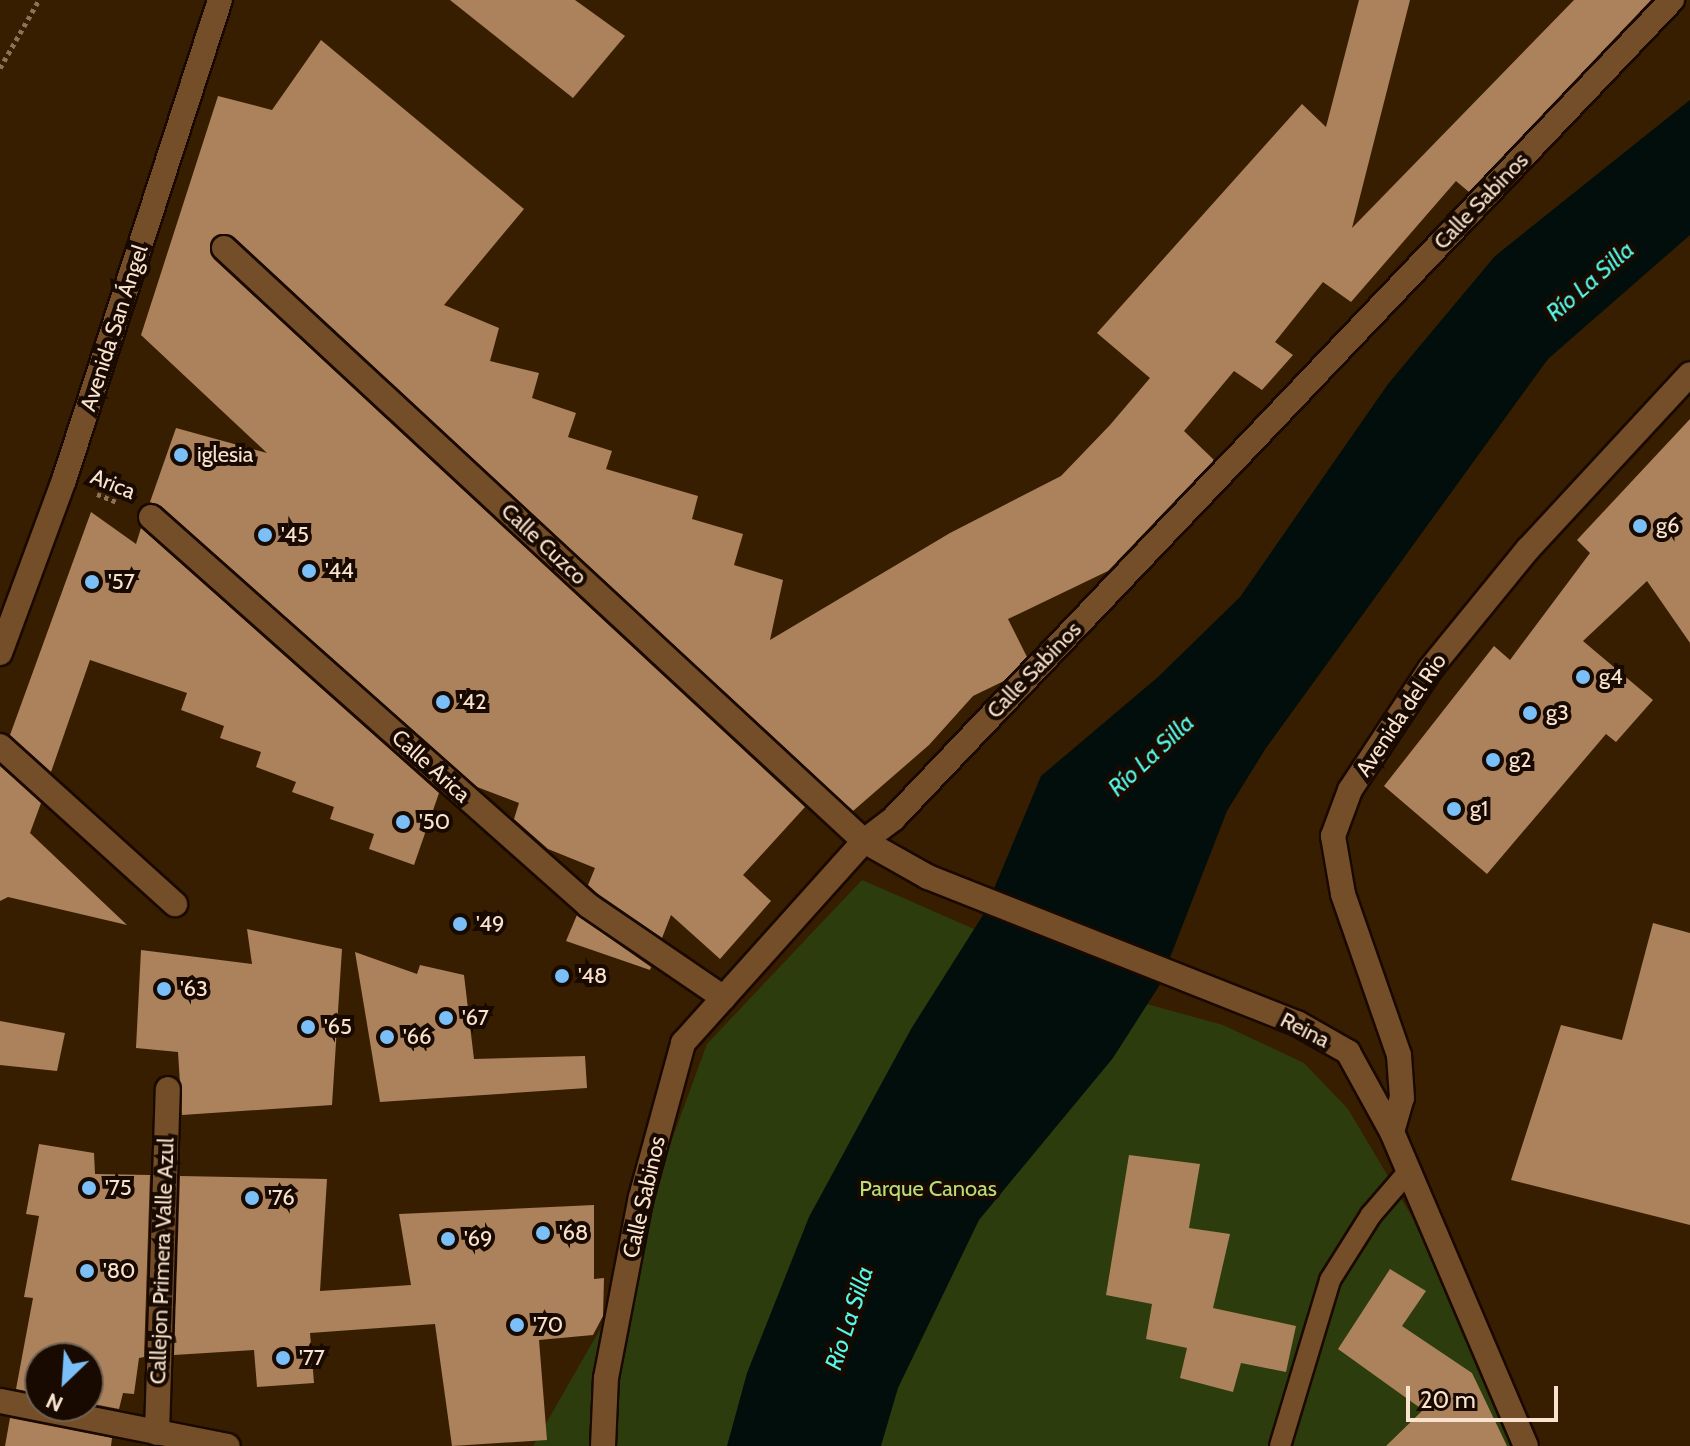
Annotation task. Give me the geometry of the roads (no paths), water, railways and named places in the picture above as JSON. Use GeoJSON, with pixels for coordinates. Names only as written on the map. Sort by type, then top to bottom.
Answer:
{"type":"FeatureCollection","features":[{"type":"Feature","properties":{"kind":"street","name":"Avenida San Ángel"},"geometry":{"type":"LineString","coordinates":[[0,653],[64,480],[220,0]]}},
{"type":"Feature","properties":{"kind":"street","name":"Calle Sabinos"},"geometry":{"type":"LineString","coordinates":[[603,1446],[606,1378],[662,1120],[683,1043],[864,841],[894,818],[1672,0]]}},
{"type":"Feature","properties":{"kind":"street","name":"Calle Cuzco"},"geometry":{"type":"LineString","coordinates":[[224,248],[864,841]]}},
{"type":"Feature","properties":{"kind":"street","name":"Avenida del Rio"},"geometry":{"type":"LineString","coordinates":[[1392,1132],[1402,1098],[1399,1055],[1343,894],[1333,836],[1350,790],[1430,669],[1469,621],[1528,549],[1690,374]]}},
{"type":"Feature","properties":{"kind":"street","name":"Calle Arica"},"geometry":{"type":"LineString","coordinates":[[151,517],[589,906],[724,998]]}},
{"type":"Feature","properties":{"kind":"street"},"geometry":{"type":"LineString","coordinates":[[0,746],[175,904]]}},
{"type":"Feature","properties":{"kind":"street","name":"Reina"},"geometry":{"type":"LineString","coordinates":[[864,841],[928,877],[1297,1023],[1348,1052],[1392,1132],[1526,1446]]}},
{"type":"Feature","properties":{"kind":"street","name":"Callejon Primera Valle Azul"},"geometry":{"type":"LineString","coordinates":[[157,1433],[168,1089]]}},
{"type":"Feature","properties":{"kind":"street"},"geometry":{"type":"LineString","coordinates":[[0,1401],[228,1446]]}},
{"type":"Feature","properties":{"kind":"lane"},"geometry":{"type":"LineString","coordinates":[[1280,1446],[1330,1280],[1371,1215],[1408,1172]]}},
{"type":"Feature","properties":{"kind":"water","name":"Río La Silla"},"geometry":{"type":"Polygon","coordinates":[[[1690,100],[1690,235],[1548,359],[1266,748],[1227,811],[1159,986],[1113,1058],[979,1220],[898,1388],[881,1446],[727,1446],[747,1373],[809,1217],[911,1029],[983,915],[1041,776],[1158,677],[1240,597],[1388,384],[1495,256],[1690,100]]]}},
{"type":"Feature","properties":{"kind":"place","name":"iglesia"},"geometry":{"type":"Point","coordinates":[181,455]}},
{"type":"Feature","properties":{"kind":"place","name":"g6"},"geometry":{"type":"Point","coordinates":[1640,526]}},
{"type":"Feature","properties":{"kind":"place","name":"'45"},"geometry":{"type":"Point","coordinates":[265,535]}},
{"type":"Feature","properties":{"kind":"place","name":"'44"},"geometry":{"type":"Point","coordinates":[309,571]}},
{"type":"Feature","properties":{"kind":"place","name":"'57"},"geometry":{"type":"Point","coordinates":[92,582]}},
{"type":"Feature","properties":{"kind":"place","name":"g4"},"geometry":{"type":"Point","coordinates":[1583,677]}},
{"type":"Feature","properties":{"kind":"place","name":"'42"},"geometry":{"type":"Point","coordinates":[443,702]}},
{"type":"Feature","properties":{"kind":"place","name":"g3"},"geometry":{"type":"Point","coordinates":[1530,713]}},
{"type":"Feature","properties":{"kind":"place","name":"g2"},"geometry":{"type":"Point","coordinates":[1493,760]}},
{"type":"Feature","properties":{"kind":"place","name":"g1"},"geometry":{"type":"Point","coordinates":[1454,809]}},
{"type":"Feature","properties":{"kind":"place","name":"'50"},"geometry":{"type":"Point","coordinates":[403,822]}},
{"type":"Feature","properties":{"kind":"place","name":"'49"},"geometry":{"type":"Point","coordinates":[460,924]}},
{"type":"Feature","properties":{"kind":"place","name":"'48"},"geometry":{"type":"Point","coordinates":[562,976]}},
{"type":"Feature","properties":{"kind":"place","name":"'63"},"geometry":{"type":"Point","coordinates":[164,989]}},
{"type":"Feature","properties":{"kind":"place","name":"'67"},"geometry":{"type":"Point","coordinates":[446,1018]}},
{"type":"Feature","properties":{"kind":"place","name":"'65"},"geometry":{"type":"Point","coordinates":[308,1027]}},
{"type":"Feature","properties":{"kind":"place","name":"'66"},"geometry":{"type":"Point","coordinates":[387,1037]}},
{"type":"Feature","properties":{"kind":"place","name":"'75"},"geometry":{"type":"Point","coordinates":[89,1188]}},
{"type":"Feature","properties":{"kind":"place","name":"'76"},"geometry":{"type":"Point","coordinates":[252,1198]}},
{"type":"Feature","properties":{"kind":"place","name":"'68"},"geometry":{"type":"Point","coordinates":[543,1233]}},
{"type":"Feature","properties":{"kind":"place","name":"'69"},"geometry":{"type":"Point","coordinates":[448,1239]}},
{"type":"Feature","properties":{"kind":"place","name":"'80"},"geometry":{"type":"Point","coordinates":[87,1271]}},
{"type":"Feature","properties":{"kind":"place","name":"'70"},"geometry":{"type":"Point","coordinates":[517,1325]}},
{"type":"Feature","properties":{"kind":"place","name":"'77"},"geometry":{"type":"Point","coordinates":[283,1358]}},
{"type":"Feature","properties":{"kind":"park label","name":"Parque Canoas"},"geometry":{"type":"Point","coordinates":[928,1189]}}]}
